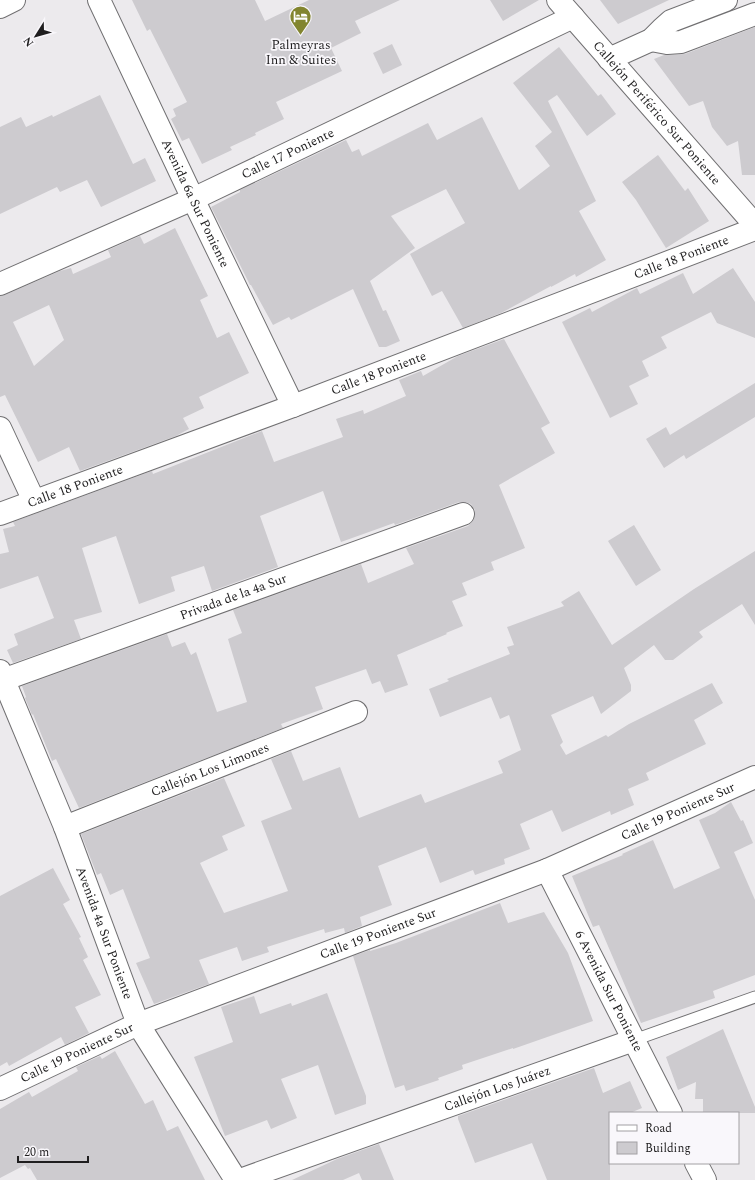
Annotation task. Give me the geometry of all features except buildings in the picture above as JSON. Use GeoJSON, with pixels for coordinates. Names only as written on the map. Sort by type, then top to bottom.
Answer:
{"type":"FeatureCollection","features":[{"type":"Feature","properties":{"kind":"street"},"geometry":{"type":"LineString","coordinates":[[0,7],[14,0]]}},
{"type":"Feature","properties":{"kind":"street","name":"Avenida 6a Sur Poniente"},"geometry":{"type":"LineString","coordinates":[[99,0],[293,406]]}},
{"type":"Feature","properties":{"kind":"street","name":"Callejón Periférico Sur Poniente"},"geometry":{"type":"LineString","coordinates":[[558,0],[755,225]]}},
{"type":"Feature","properties":{"kind":"street"},"geometry":{"type":"LineString","coordinates":[[609,59],[651,40],[671,21],[726,0]]}},
{"type":"Feature","properties":{"kind":"street"},"geometry":{"type":"LineString","coordinates":[[651,40],[666,43],[681,42],[755,14]]}},
{"type":"Feature","properties":{"kind":"street","name":"Calle 17 Poniente"},"geometry":{"type":"LineString","coordinates":[[0,284],[193,199],[573,17]]}},
{"type":"Feature","properties":{"kind":"street","name":"Calle 18 Poniente"},"geometry":{"type":"LineString","coordinates":[[0,514],[293,406],[755,229]]}},
{"type":"Feature","properties":{"kind":"street"},"geometry":{"type":"LineString","coordinates":[[0,428],[34,501]]}},
{"type":"Feature","properties":{"kind":"street","name":"Privada de la 4a Sur"},"geometry":{"type":"LineString","coordinates":[[1,677],[463,514]]}},
{"type":"Feature","properties":{"kind":"street","name":"Avenida 4a Sur Poniente"},"geometry":{"type":"LineString","coordinates":[[1,677],[65,827],[138,1024],[236,1180]]}},
{"type":"Feature","properties":{"kind":"street","name":"Callejón Los Limones"},"geometry":{"type":"LineString","coordinates":[[65,827],[356,712]]}},
{"type":"Feature","properties":{"kind":"street","name":"Calle 19 Poniente Sur"},"geometry":{"type":"LineString","coordinates":[[0,1089],[138,1024],[548,870],[755,777]]}},
{"type":"Feature","properties":{"kind":"street","name":"6 Avenida Sur Poniente"},"geometry":{"type":"LineString","coordinates":[[548,870],[670,1112]]}},
{"type":"Feature","properties":{"kind":"street","name":"Callejón Los Juárez"},"geometry":{"type":"LineString","coordinates":[[240,1180],[634,1040]]}},
{"type":"Feature","properties":{"kind":"street"},"geometry":{"type":"LineString","coordinates":[[697,1164],[705,1180]]}},
{"type":"Feature","properties":{"kind":"lane","name":"Callejón Los Juárez"},"geometry":{"type":"LineString","coordinates":[[634,1040],[755,998]]}},
{"type":"Feature","properties":{"kind":"place","name":"Palmeyras Inn & Suites"},"geometry":{"type":"Point","coordinates":[301,36]}}]}
